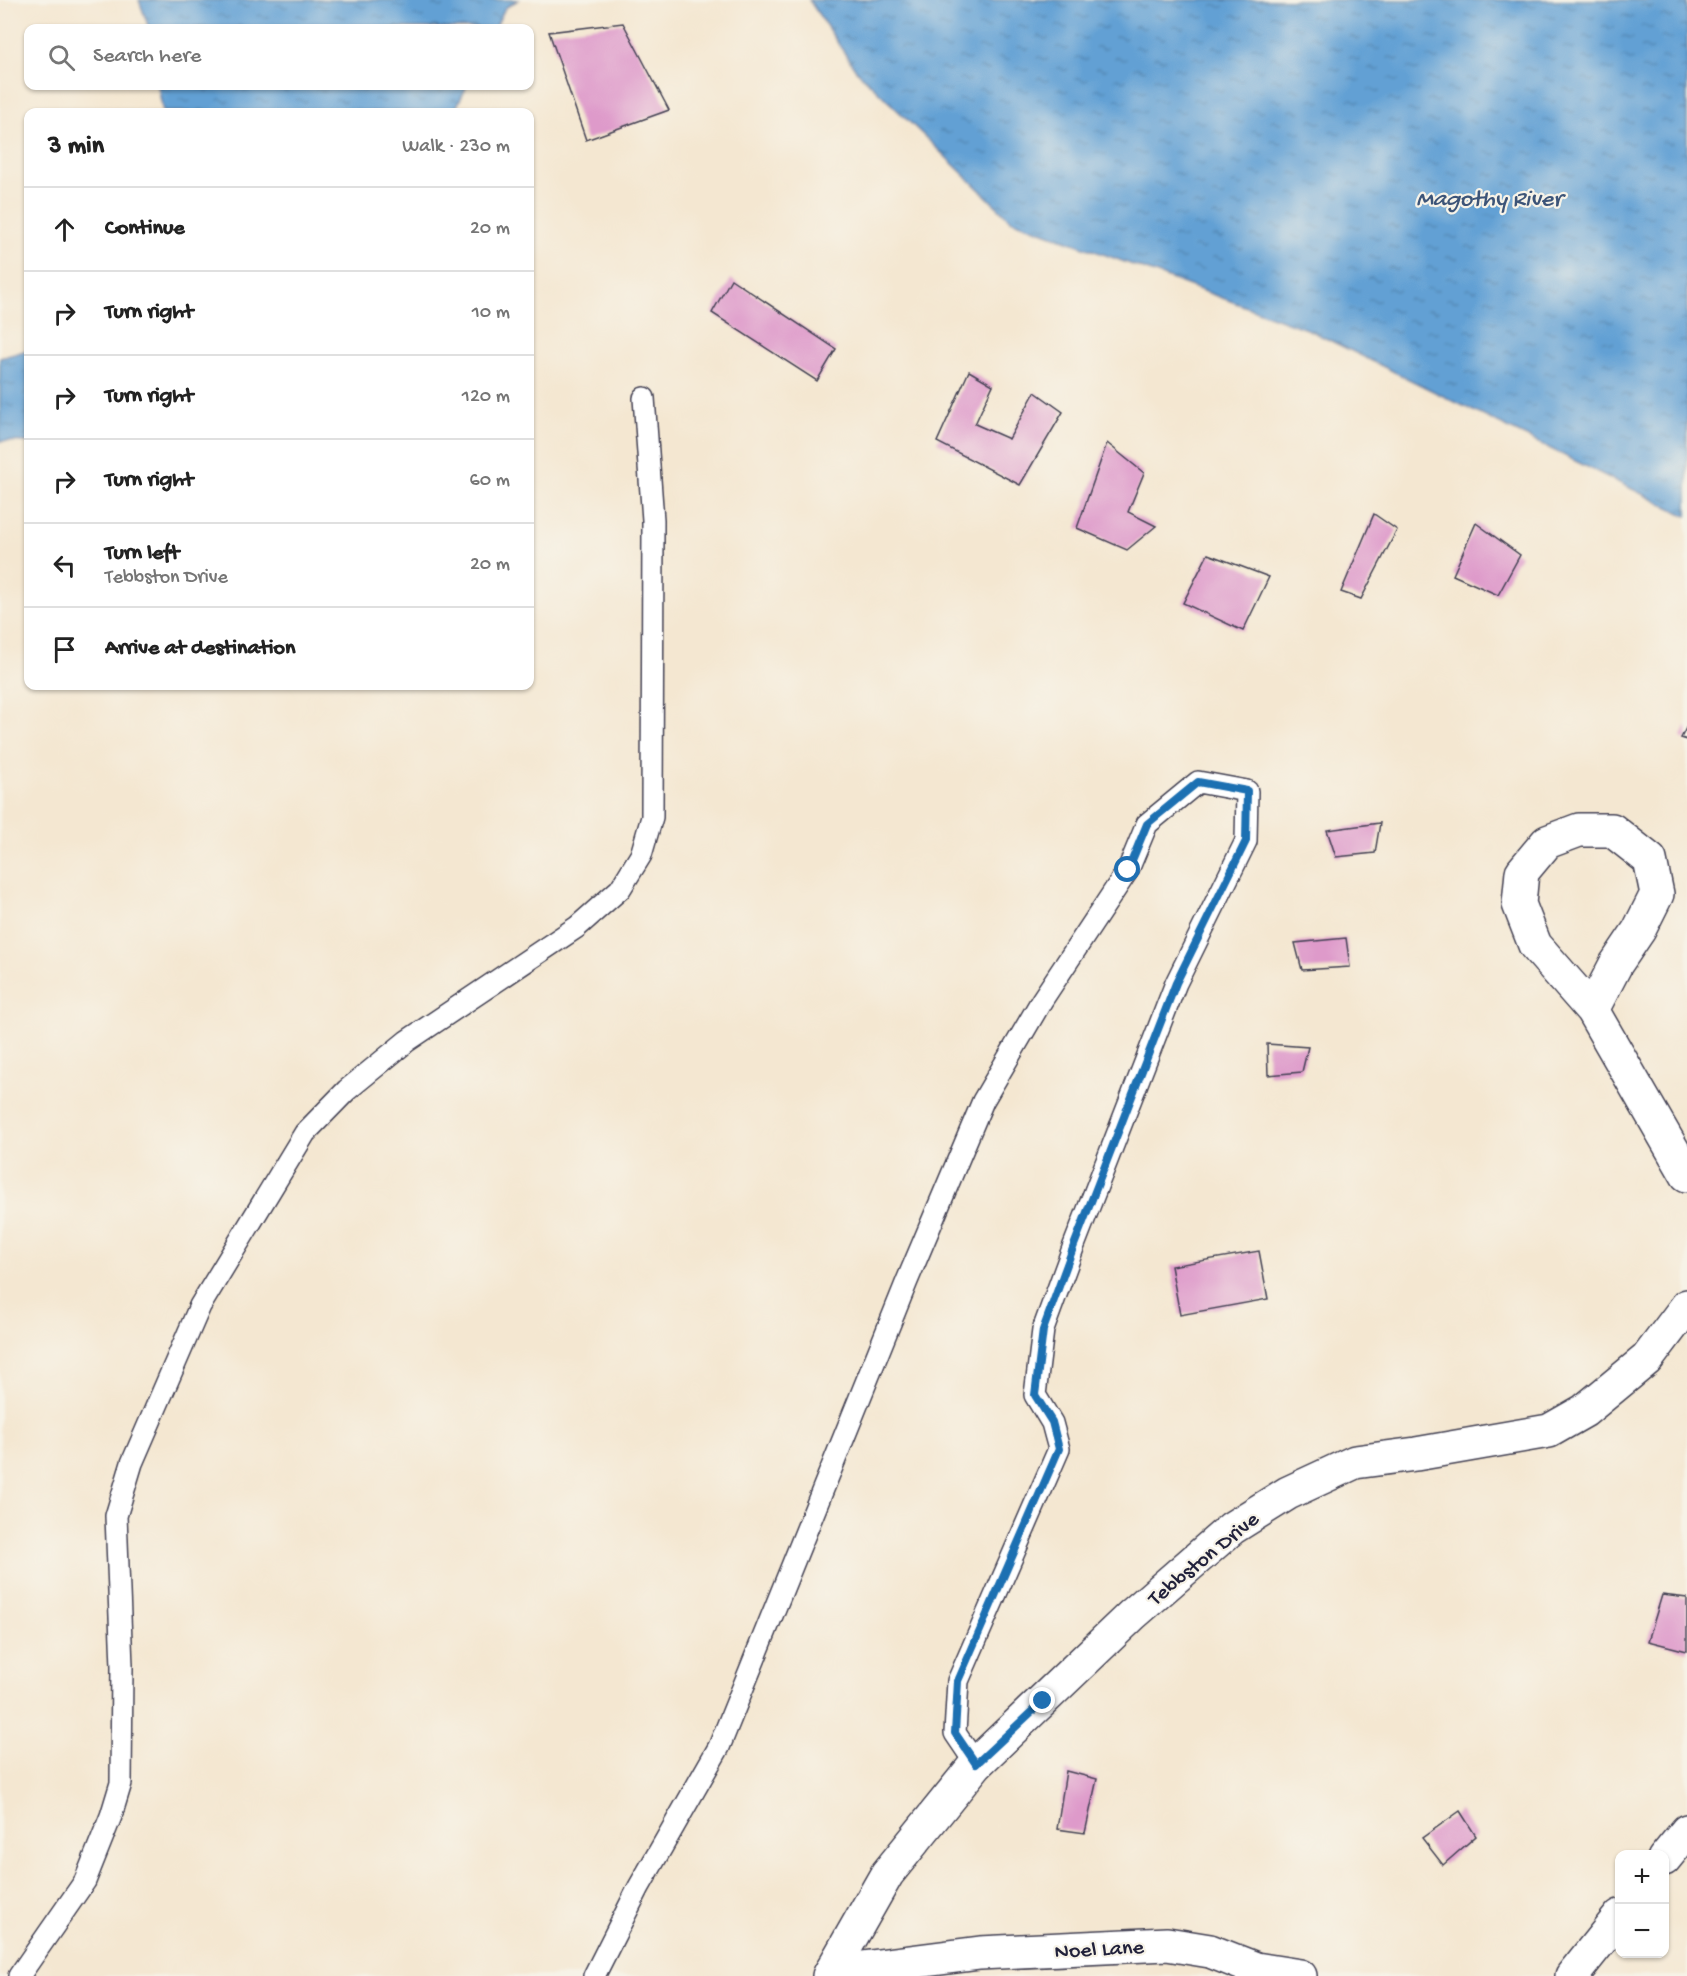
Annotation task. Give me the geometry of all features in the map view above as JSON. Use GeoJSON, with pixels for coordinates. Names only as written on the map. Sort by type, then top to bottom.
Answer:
{"type":"FeatureCollection","features":[{"type":"Feature","properties":{"kind":"street"},"geometry":{"type":"LineString","coordinates":[[1592,1010],[1616,964],[1639,930],[1657,894],[1650,860],[1612,830],[1579,830],[1547,842],[1521,872],[1519,904],[1535,945],[1592,1010],[1687,1175]]}},
{"type":"Feature","properties":{"kind":"street","name":"Tebbston Drive"},"geometry":{"type":"LineString","coordinates":[[830,1974],[887,1874],[976,1764],[1132,1615],[1232,1528],[1288,1493],[1355,1462],[1549,1431],[1584,1411],[1647,1359],[1687,1306]]}},
{"type":"Feature","properties":{"kind":"street"},"geometry":{"type":"LineString","coordinates":[[1669,1854],[1687,1831]]}},
{"type":"Feature","properties":{"kind":"street"},"geometry":{"type":"LineString","coordinates":[[1572,1976],[1615,1922]]}},
{"type":"Feature","properties":{"kind":"street","name":"Noel Lane"},"geometry":{"type":"LineString","coordinates":[[830,1974],[980,1953],[1167,1944],[1210,1951],[1259,1972],[1300,1976]]}},
{"type":"Feature","properties":{"kind":"lane"},"geometry":{"type":"LineString","coordinates":[[19,1976],[85,1881],[111,1816],[121,1783],[122,1666],[116,1516],[132,1463],[200,1306],[305,1133],[346,1090],[407,1041],[577,927],[620,889],[641,855],[652,817],[653,520],[644,398]]}},
{"type":"Feature","properties":{"kind":"lane"},"geometry":{"type":"LineString","coordinates":[[594,1976],[639,1887],[719,1746],[982,1101],[1042,1000],[1128,870],[1147,824],[1198,782],[1247,791],[1246,841],[1176,983],[1043,1330],[1035,1395],[1052,1422],[1059,1449],[958,1681],[955,1733],[976,1764]]}},
{"type":"Feature","properties":{"kind":"water"},"geometry":{"type":"Polygon","coordinates":[[[139,0],[518,0],[505,8],[497,24],[148,24],[139,0]]]}},
{"type":"Feature","properties":{"kind":"water","name":"Magothy River"},"geometry":{"type":"Polygon","coordinates":[[[809,0],[1687,0],[1687,516],[1309,330],[1011,220],[856,70],[809,0]]]}},
{"type":"Feature","properties":{"kind":"water"},"geometry":{"type":"Polygon","coordinates":[[[159,90],[465,90],[456,108],[162,108],[159,90]]]}},
{"type":"Feature","properties":{"kind":"water"},"geometry":{"type":"Polygon","coordinates":[[[24,351],[24,442],[0,441],[0,358],[24,351]]]}},
{"type":"Feature","properties":{"kind":"building"},"geometry":{"type":"Polygon","coordinates":[[[623,23],[669,110],[586,140],[549,32],[623,23]]]}},
{"type":"Feature","properties":{"kind":"building"},"geometry":{"type":"Polygon","coordinates":[[[731,279],[836,349],[817,381],[712,313],[731,279]]]}},
{"type":"Feature","properties":{"kind":"building"},"geometry":{"type":"Polygon","coordinates":[[[969,371],[993,385],[975,424],[1009,439],[1035,392],[1063,412],[1020,485],[937,442],[969,371]]]}},
{"type":"Feature","properties":{"kind":"building"},"geometry":{"type":"Polygon","coordinates":[[[1107,443],[1144,473],[1128,512],[1156,526],[1127,550],[1077,528],[1107,443]]]}},
{"type":"Feature","properties":{"kind":"building"},"geometry":{"type":"Polygon","coordinates":[[[1374,514],[1397,530],[1361,599],[1341,592],[1374,514]]]}},
{"type":"Feature","properties":{"kind":"building"},"geometry":{"type":"Polygon","coordinates":[[[1476,523],[1520,555],[1498,595],[1453,575],[1476,523]]]}},
{"type":"Feature","properties":{"kind":"building"},"geometry":{"type":"Polygon","coordinates":[[[1208,554],[1269,577],[1243,631],[1183,603],[1208,554]]]}},
{"type":"Feature","properties":{"kind":"building"},"geometry":{"type":"Polygon","coordinates":[[[1687,726],[1687,740],[1681,738],[1687,726]]]}},
{"type":"Feature","properties":{"kind":"building"},"geometry":{"type":"Polygon","coordinates":[[[1380,823],[1375,853],[1336,857],[1327,830],[1380,823]]]}},
{"type":"Feature","properties":{"kind":"building"},"geometry":{"type":"Polygon","coordinates":[[[1346,938],[1350,967],[1302,970],[1295,943],[1346,938]]]}},
{"type":"Feature","properties":{"kind":"building"},"geometry":{"type":"Polygon","coordinates":[[[1267,1044],[1308,1047],[1302,1072],[1268,1075],[1267,1044]]]}},
{"type":"Feature","properties":{"kind":"building"},"geometry":{"type":"Polygon","coordinates":[[[1259,1251],[1268,1299],[1180,1315],[1171,1266],[1259,1251]]]}},
{"type":"Feature","properties":{"kind":"building"},"geometry":{"type":"Polygon","coordinates":[[[1662,1595],[1687,1598],[1687,1651],[1648,1641],[1662,1595]]]}},
{"type":"Feature","properties":{"kind":"building"},"geometry":{"type":"Polygon","coordinates":[[[1066,1771],[1097,1779],[1085,1833],[1057,1829],[1066,1771]]]}},
{"type":"Feature","properties":{"kind":"building"},"geometry":{"type":"Polygon","coordinates":[[[1460,1811],[1476,1836],[1443,1865],[1422,1838],[1460,1811]]]}},
{"type":"Feature","properties":{"kind":"route"},"geometry":{"type":"LineString","coordinates":[[1043,1701],[976,1764],[955,1733],[958,1681],[1059,1449],[1052,1422],[1035,1395],[1043,1330],[1176,983],[1246,841],[1247,791],[1198,782],[1147,824],[1128,870]]}}]}
